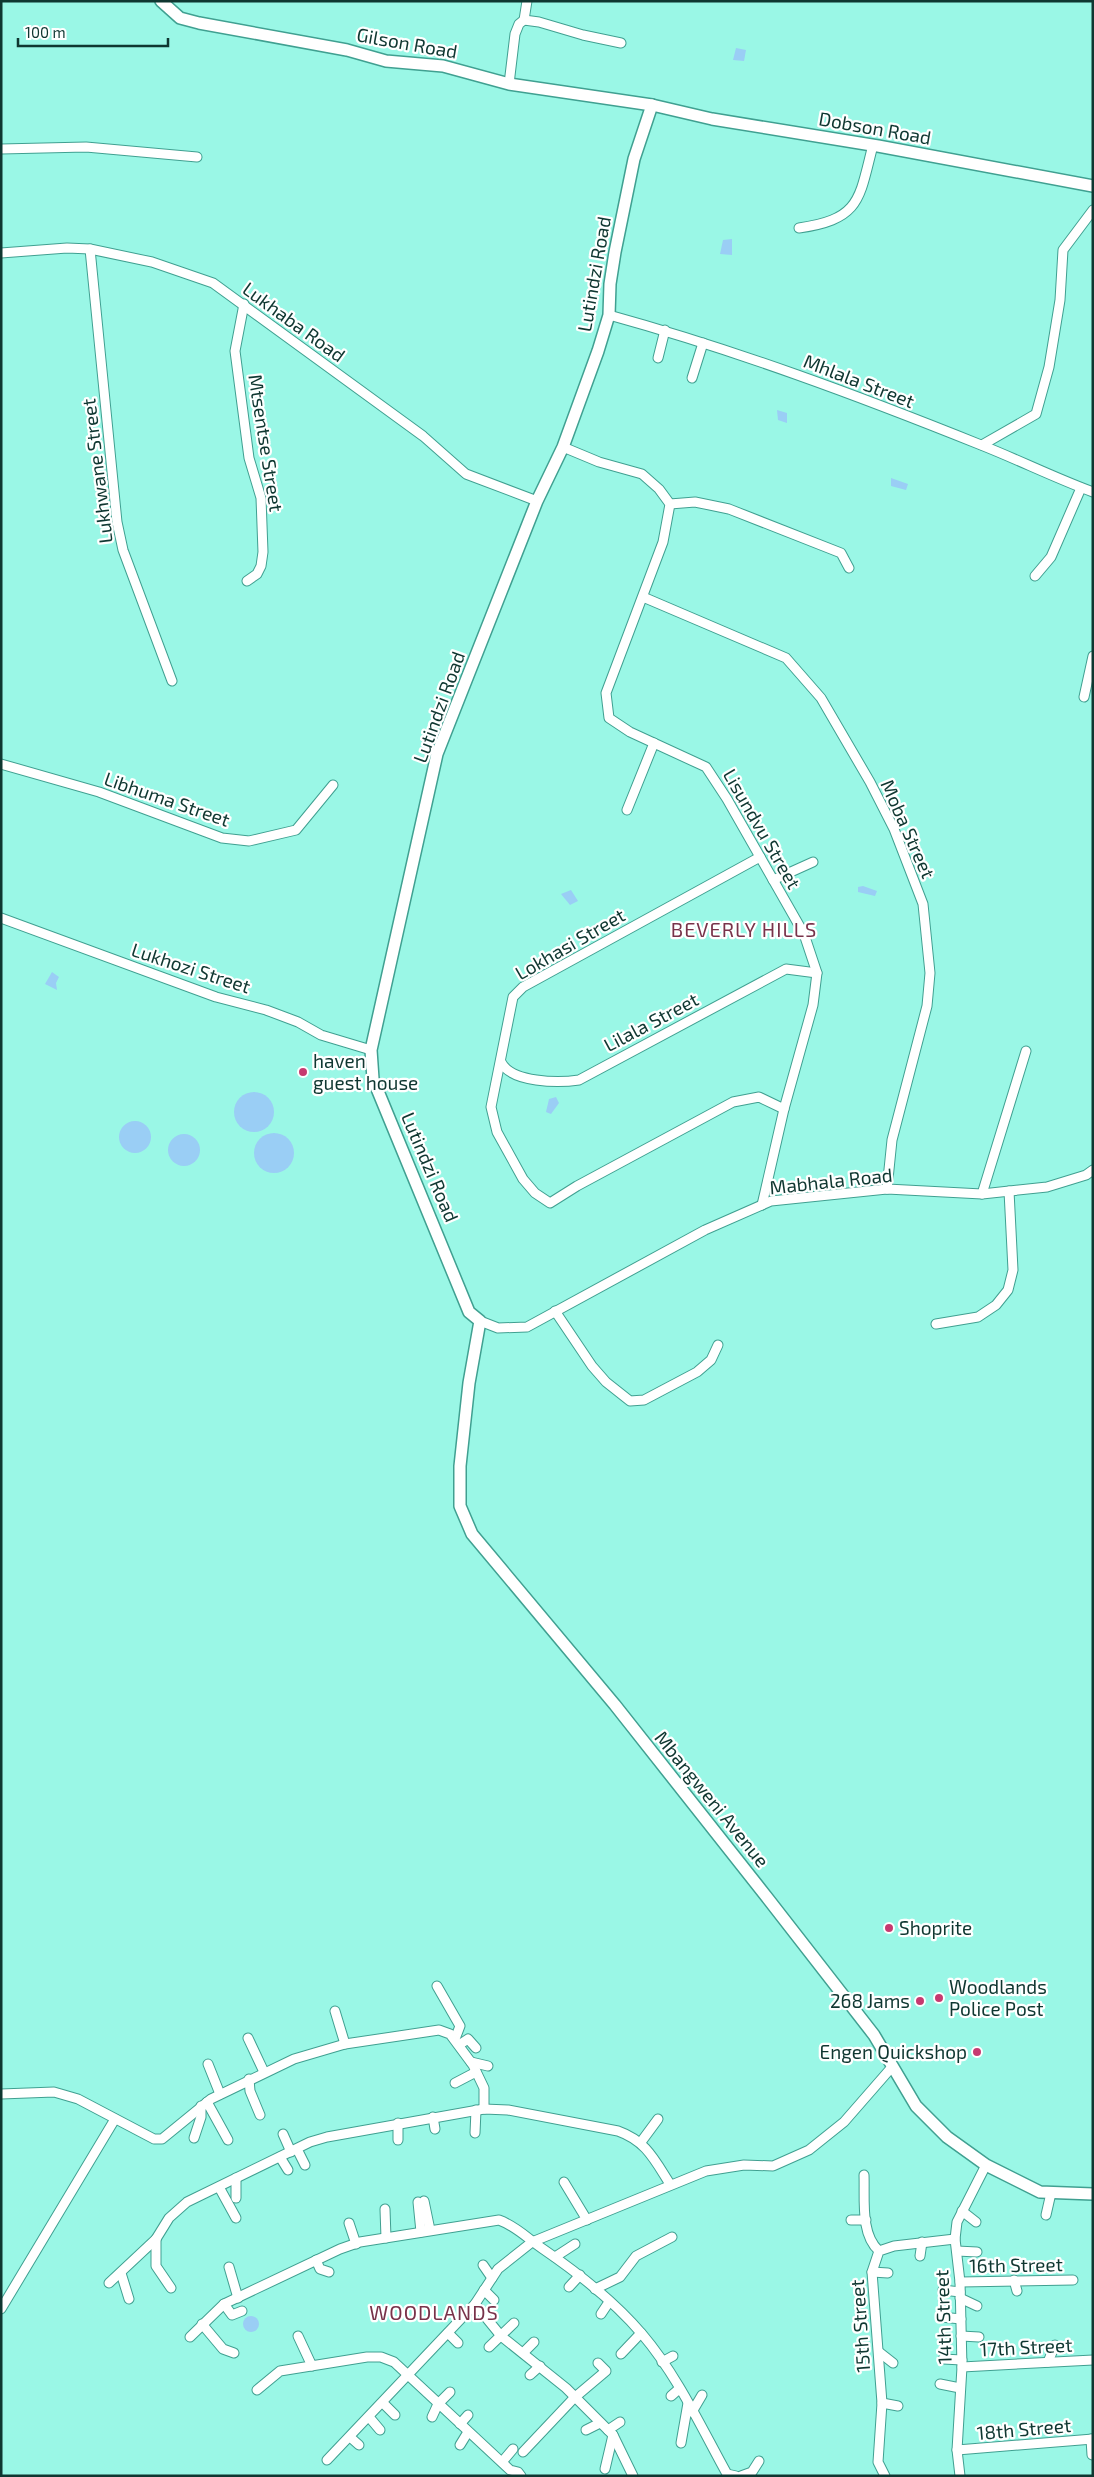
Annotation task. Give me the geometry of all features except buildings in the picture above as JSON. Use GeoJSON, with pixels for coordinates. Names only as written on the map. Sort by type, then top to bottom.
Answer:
{"type":"FeatureCollection","features":[{"type":"Feature","properties":{"kind":"street","name":"Gilson Road"},"geometry":{"type":"LineString","coordinates":[[161,1],[180,18],[199,23],[347,50],[386,60],[443,66],[509,84],[652,105]]}},
{"type":"Feature","properties":{"kind":"street"},"geometry":{"type":"LineString","coordinates":[[509,84],[515,34],[519,24],[524,20],[527,1]]}},
{"type":"Feature","properties":{"kind":"street"},"geometry":{"type":"LineString","coordinates":[[524,20],[539,22],[582,36],[621,43]]}},
{"type":"Feature","properties":{"kind":"street","name":"Dobson Road"},"geometry":{"type":"LineString","coordinates":[[652,105],[712,119],[873,145],[1093,186]]}},
{"type":"Feature","properties":{"kind":"street","name":"Lutindzi Road"},"geometry":{"type":"LineString","coordinates":[[480,1321],[469,1312],[374,1079],[371,1050],[437,754],[537,501],[562,448],[609,315],[610,284],[624,205],[634,159],[652,105]]}},
{"type":"Feature","properties":{"kind":"street"},"geometry":{"type":"LineString","coordinates":[[799,228],[823,224],[847,212],[855,204],[873,145]]}},
{"type":"Feature","properties":{"kind":"street"},"geometry":{"type":"LineString","coordinates":[[1,149],[86,147],[197,157]]}},
{"type":"Feature","properties":{"kind":"street"},"geometry":{"type":"LineString","coordinates":[[982,445],[1036,414],[1049,367],[1060,300],[1063,250],[1093,210]]}},
{"type":"Feature","properties":{"kind":"street","name":"Lukhaba Road"},"geometry":{"type":"LineString","coordinates":[[1,253],[67,248],[90,249],[152,262],[213,283],[424,436],[466,474],[537,501]]}},
{"type":"Feature","properties":{"kind":"street","name":"Lukhwane Street"},"geometry":{"type":"LineString","coordinates":[[90,249],[117,522],[123,550],[172,681]]}},
{"type":"Feature","properties":{"kind":"street","name":"Mtsentse Street"},"geometry":{"type":"LineString","coordinates":[[244,304],[235,351],[249,458],[261,498],[263,552],[262,566],[257,574],[247,581]]}},
{"type":"Feature","properties":{"kind":"street","name":"Mhlala Street"},"geometry":{"type":"LineString","coordinates":[[609,315],[665,330],[796,374],[982,445],[1093,492]]}},
{"type":"Feature","properties":{"kind":"street"},"geometry":{"type":"LineString","coordinates":[[658,358],[665,330]]}},
{"type":"Feature","properties":{"kind":"street"},"geometry":{"type":"LineString","coordinates":[[692,378],[703,343]]}},
{"type":"Feature","properties":{"kind":"street"},"geometry":{"type":"LineString","coordinates":[[562,448],[599,462],[642,474],[659,489],[670,504],[695,502],[729,509],[841,553],[849,568]]}},
{"type":"Feature","properties":{"kind":"street"},"geometry":{"type":"LineString","coordinates":[[1035,576],[1051,557],[1081,488]]}},
{"type":"Feature","properties":{"kind":"street","name":"Lisundvu Street"},"geometry":{"type":"LineString","coordinates":[[670,504],[663,542],[606,693],[609,718],[654,743],[706,767],[727,799],[804,934],[817,972],[813,1006],[784,1109],[762,1205]]}},
{"type":"Feature","properties":{"kind":"street","name":"Moba Street"},"geometry":{"type":"LineString","coordinates":[[643,597],[786,658],[792,663],[821,698],[870,782],[894,829],[923,904],[930,973],[927,1006],[892,1140],[887,1189]]}},
{"type":"Feature","properties":{"kind":"street"},"geometry":{"type":"LineString","coordinates":[[1084,697],[1093,656]]}},
{"type":"Feature","properties":{"kind":"street"},"geometry":{"type":"LineString","coordinates":[[627,810],[654,743]]}},
{"type":"Feature","properties":{"kind":"street","name":"Libhuma Street"},"geometry":{"type":"LineString","coordinates":[[1,764],[99,792],[222,838],[249,840],[296,830],[333,785]]}},
{"type":"Feature","properties":{"kind":"street","name":"Lokhasi Street"},"geometry":{"type":"LineString","coordinates":[[760,857],[523,987],[513,997],[491,1108],[498,1132],[523,1179],[536,1193],[550,1203],[577,1186],[733,1102],[759,1097],[784,1109]]}},
{"type":"Feature","properties":{"kind":"street"},"geometry":{"type":"LineString","coordinates":[[773,880],[812,862]]}},
{"type":"Feature","properties":{"kind":"street","name":"Lukhozi Street"},"geometry":{"type":"LineString","coordinates":[[1,918],[216,998],[266,1010],[298,1022],[321,1035],[371,1050]]}},
{"type":"Feature","properties":{"kind":"street","name":"Lilala Street"},"geometry":{"type":"LineString","coordinates":[[501,1062],[504,1067],[515,1075],[550,1082],[579,1080],[786,968],[817,972]]}},
{"type":"Feature","properties":{"kind":"street"},"geometry":{"type":"LineString","coordinates":[[982,1194],[1026,1051]]}},
{"type":"Feature","properties":{"kind":"street","name":"Mabhala Road"},"geometry":{"type":"LineString","coordinates":[[480,1321],[498,1328],[527,1327],[705,1230],[771,1201],[887,1189],[982,1194],[1047,1187],[1093,1170]]}},
{"type":"Feature","properties":{"kind":"street"},"geometry":{"type":"LineString","coordinates":[[936,1324],[978,1317],[996,1305],[1008,1290],[1013,1270],[1009,1191]]}},
{"type":"Feature","properties":{"kind":"street"},"geometry":{"type":"LineString","coordinates":[[556,1312],[592,1366],[606,1382],[630,1401],[644,1400],[696,1372],[711,1360],[718,1345]]}},
{"type":"Feature","properties":{"kind":"street","name":"Mbangweni Avenue"},"geometry":{"type":"LineString","coordinates":[[480,1321],[469,1384],[460,1466],[460,1506],[472,1534],[615,1706],[874,2035],[916,2106],[947,2137],[986,2165],[1040,2192],[1093,2194]]}},
{"type":"Feature","properties":{"kind":"street"},"geometry":{"type":"LineString","coordinates":[[437,1986],[460,2026],[457,2042]]}},
{"type":"Feature","properties":{"kind":"street"},"geometry":{"type":"LineString","coordinates":[[335,2011],[345,2044]]}},
{"type":"Feature","properties":{"kind":"street"},"geometry":{"type":"LineString","coordinates":[[1,2094],[54,2092],[78,2099],[154,2139],[162,2139],[204,2104],[220,2094],[294,2058],[345,2044],[438,2030],[450,2034],[457,2042],[471,2062],[484,2088],[475,2134]]}},
{"type":"Feature","properties":{"kind":"street"},"geometry":{"type":"LineString","coordinates":[[248,2038],[264,2072]]}},
{"type":"Feature","properties":{"kind":"street"},"geometry":{"type":"LineString","coordinates":[[457,2042],[468,2038],[476,2048]]}},
{"type":"Feature","properties":{"kind":"street"},"geometry":{"type":"LineString","coordinates":[[471,2062],[488,2066]]}},
{"type":"Feature","properties":{"kind":"street"},"geometry":{"type":"LineString","coordinates":[[208,2064],[220,2094]]}},
{"type":"Feature","properties":{"kind":"street"},"geometry":{"type":"LineString","coordinates":[[327,2460],[475,2304],[498,2269],[532,2242],[670,2184],[706,2171],[744,2164],[773,2166],[809,2150],[844,2122],[892,2067]]}},
{"type":"Feature","properties":{"kind":"street"},"geometry":{"type":"LineString","coordinates":[[454,2083],[476,2072]]}},
{"type":"Feature","properties":{"kind":"street"},"geometry":{"type":"LineString","coordinates":[[249,2079],[250,2091],[260,2115]]}},
{"type":"Feature","properties":{"kind":"street"},"geometry":{"type":"LineString","coordinates":[[194,2138],[204,2104]]}},
{"type":"Feature","properties":{"kind":"street"},"geometry":{"type":"LineString","coordinates":[[204,2104],[228,2140]]}},
{"type":"Feature","properties":{"kind":"street"},"geometry":{"type":"LineString","coordinates":[[109,2283],[156,2239],[177,2210],[187,2202],[294,2150],[327,2137],[398,2123],[480,2109],[508,2110],[618,2131],[634,2137],[646,2147],[670,2184]]}},
{"type":"Feature","properties":{"kind":"street"},"geometry":{"type":"LineString","coordinates":[[433,2117],[434,2129]]}},
{"type":"Feature","properties":{"kind":"street"},"geometry":{"type":"LineString","coordinates":[[1,2309],[115,2118]]}},
{"type":"Feature","properties":{"kind":"street"},"geometry":{"type":"LineString","coordinates":[[640,2142],[658,2119]]}},
{"type":"Feature","properties":{"kind":"street"},"geometry":{"type":"LineString","coordinates":[[398,2123],[398,2140]]}},
{"type":"Feature","properties":{"kind":"street"},"geometry":{"type":"LineString","coordinates":[[283,2134],[305,2165]]}},
{"type":"Feature","properties":{"kind":"street"},"geometry":{"type":"LineString","coordinates":[[280,2157],[288,2170]]}},
{"type":"Feature","properties":{"kind":"street","name":"14th Street"},"geometry":{"type":"LineString","coordinates":[[960,2476],[955,2419],[962,2364],[960,2282],[956,2239],[957,2222],[986,2165]]}},
{"type":"Feature","properties":{"kind":"street"},"geometry":{"type":"LineString","coordinates":[[864,2175],[870,2202],[866,2220],[871,2243],[879,2251],[894,2246],[956,2239]]}},
{"type":"Feature","properties":{"kind":"street"},"geometry":{"type":"LineString","coordinates":[[236,2178],[236,2198]]}},
{"type":"Feature","properties":{"kind":"street"},"geometry":{"type":"LineString","coordinates":[[564,2182],[587,2220]]}},
{"type":"Feature","properties":{"kind":"street"},"geometry":{"type":"LineString","coordinates":[[218,2187],[236,2218]]}},
{"type":"Feature","properties":{"kind":"street"},"geometry":{"type":"LineString","coordinates":[[1046,2215],[1051,2193]]}},
{"type":"Feature","properties":{"kind":"street"},"geometry":{"type":"LineString","coordinates":[[421,2202],[426,2231]]}},
{"type":"Feature","properties":{"kind":"street"},"geometry":{"type":"LineString","coordinates":[[385,2209],[386,2238]]}},
{"type":"Feature","properties":{"kind":"street"},"geometry":{"type":"LineString","coordinates":[[962,2211],[976,2222]]}},
{"type":"Feature","properties":{"kind":"street"},"geometry":{"type":"LineString","coordinates":[[190,2337],[224,2304],[316,2260],[356,2244],[499,2220],[511,2224],[532,2242],[580,2274],[641,2333],[679,2388],[727,2474],[736,2476]]}},
{"type":"Feature","properties":{"kind":"street"},"geometry":{"type":"LineString","coordinates":[[851,2220],[866,2220]]}},
{"type":"Feature","properties":{"kind":"street"},"geometry":{"type":"LineString","coordinates":[[349,2223],[356,2244]]}},
{"type":"Feature","properties":{"kind":"street"},"geometry":{"type":"LineString","coordinates":[[595,2289],[620,2277],[636,2256],[672,2237]]}},
{"type":"Feature","properties":{"kind":"street"},"geometry":{"type":"LineString","coordinates":[[156,2239],[156,2266],[171,2288]]}},
{"type":"Feature","properties":{"kind":"street"},"geometry":{"type":"LineString","coordinates":[[920,2256],[922,2242]]}},
{"type":"Feature","properties":{"kind":"street"},"geometry":{"type":"LineString","coordinates":[[555,2258],[575,2244]]}},
{"type":"Feature","properties":{"kind":"street","name":"15th Street"},"geometry":{"type":"LineString","coordinates":[[879,2251],[872,2272],[882,2403],[878,2462],[885,2476]]}},
{"type":"Feature","properties":{"kind":"street"},"geometry":{"type":"LineString","coordinates":[[957,2251],[977,2252]]}},
{"type":"Feature","properties":{"kind":"street"},"geometry":{"type":"LineString","coordinates":[[316,2260],[320,2269],[329,2272]]}},
{"type":"Feature","properties":{"kind":"street"},"geometry":{"type":"LineString","coordinates":[[483,2265],[492,2278]]}},
{"type":"Feature","properties":{"kind":"street"},"geometry":{"type":"LineString","coordinates":[[229,2267],[238,2298]]}},
{"type":"Feature","properties":{"kind":"street"},"geometry":{"type":"LineString","coordinates":[[872,2272],[888,2273]]}},
{"type":"Feature","properties":{"kind":"street"},"geometry":{"type":"LineString","coordinates":[[121,2273],[129,2299]]}},
{"type":"Feature","properties":{"kind":"street"},"geometry":{"type":"LineString","coordinates":[[569,2287],[580,2274]]}},
{"type":"Feature","properties":{"kind":"street"},"geometry":{"type":"LineString","coordinates":[[1014,2280],[1016,2291]]}},
{"type":"Feature","properties":{"kind":"street"},"geometry":{"type":"LineString","coordinates":[[1058,2280],[1066,2287]]}},
{"type":"Feature","properties":{"kind":"street","name":"16th Street"},"geometry":{"type":"LineString","coordinates":[[960,2282],[1073,2280]]}},
{"type":"Feature","properties":{"kind":"street"},"geometry":{"type":"LineString","coordinates":[[484,2290],[494,2300]]}},
{"type":"Feature","properties":{"kind":"street"},"geometry":{"type":"LineString","coordinates":[[943,2290],[960,2295],[977,2306]]}},
{"type":"Feature","properties":{"kind":"street"},"geometry":{"type":"LineString","coordinates":[[601,2314],[609,2302]]}},
{"type":"Feature","properties":{"kind":"street"},"geometry":{"type":"LineString","coordinates":[[224,2304],[232,2314],[242,2311]]}},
{"type":"Feature","properties":{"kind":"street"},"geometry":{"type":"LineString","coordinates":[[475,2304],[501,2336],[566,2388],[574,2398],[611,2432],[633,2476]]}},
{"type":"Feature","properties":{"kind":"street"},"geometry":{"type":"LineString","coordinates":[[941,2317],[961,2319]]}},
{"type":"Feature","properties":{"kind":"street"},"geometry":{"type":"LineString","coordinates":[[202,2324],[223,2350],[234,2353]]}},
{"type":"Feature","properties":{"kind":"street"},"geometry":{"type":"LineString","coordinates":[[489,2348],[514,2324]]}},
{"type":"Feature","properties":{"kind":"street"},"geometry":{"type":"LineString","coordinates":[[448,2333],[458,2343]]}},
{"type":"Feature","properties":{"kind":"street"},"geometry":{"type":"LineString","coordinates":[[621,2354],[641,2333]]}},
{"type":"Feature","properties":{"kind":"street"},"geometry":{"type":"LineString","coordinates":[[298,2336],[312,2366]]}},
{"type":"Feature","properties":{"kind":"street"},"geometry":{"type":"LineString","coordinates":[[961,2336],[979,2338]]}},
{"type":"Feature","properties":{"kind":"street"},"geometry":{"type":"LineString","coordinates":[[523,2353],[534,2342]]}},
{"type":"Feature","properties":{"kind":"street"},"geometry":{"type":"LineString","coordinates":[[1048,2362],[1054,2345]]}},
{"type":"Feature","properties":{"kind":"street"},"geometry":{"type":"LineString","coordinates":[[878,2352],[893,2363]]}},
{"type":"Feature","properties":{"kind":"street"},"geometry":{"type":"LineString","coordinates":[[662,2362],[673,2356]]}},
{"type":"Feature","properties":{"kind":"street"},"geometry":{"type":"LineString","coordinates":[[257,2390],[280,2371],[367,2357],[381,2357],[394,2362],[433,2394],[438,2404],[502,2462],[507,2473],[518,2472],[521,2476]]}},
{"type":"Feature","properties":{"kind":"street","name":"17th Street"},"geometry":{"type":"LineString","coordinates":[[943,2359],[962,2364],[1093,2360]]}},
{"type":"Feature","properties":{"kind":"street"},"geometry":{"type":"LineString","coordinates":[[523,2452],[574,2398],[590,2389],[606,2371],[598,2363]]}},
{"type":"Feature","properties":{"kind":"street"},"geometry":{"type":"LineString","coordinates":[[530,2375],[540,2366]]}},
{"type":"Feature","properties":{"kind":"street"},"geometry":{"type":"LineString","coordinates":[[940,2384],[960,2388]]}},
{"type":"Feature","properties":{"kind":"street"},"geometry":{"type":"LineString","coordinates":[[671,2396],[679,2388]]}},
{"type":"Feature","properties":{"kind":"street"},"geometry":{"type":"LineString","coordinates":[[432,2418],[438,2404],[450,2392]]}},
{"type":"Feature","properties":{"kind":"street"},"geometry":{"type":"LineString","coordinates":[[692,2412],[702,2395]]}},
{"type":"Feature","properties":{"kind":"street"},"geometry":{"type":"LineString","coordinates":[[383,2403],[395,2415]]}},
{"type":"Feature","properties":{"kind":"street"},"geometry":{"type":"LineString","coordinates":[[681,2443],[688,2403]]}},
{"type":"Feature","properties":{"kind":"street"},"geometry":{"type":"LineString","coordinates":[[882,2403],[898,2406]]}},
{"type":"Feature","properties":{"kind":"street"},"geometry":{"type":"LineString","coordinates":[[460,2424],[468,2415]]}},
{"type":"Feature","properties":{"kind":"street"},"geometry":{"type":"LineString","coordinates":[[369,2417],[380,2430]]}},
{"type":"Feature","properties":{"kind":"street"},"geometry":{"type":"LineString","coordinates":[[605,2469],[611,2432],[620,2422]]}},
{"type":"Feature","properties":{"kind":"street"},"geometry":{"type":"LineString","coordinates":[[586,2430],[600,2423]]}},
{"type":"Feature","properties":{"kind":"street"},"geometry":{"type":"LineString","coordinates":[[460,2445],[468,2432]]}},
{"type":"Feature","properties":{"kind":"street"},"geometry":{"type":"LineString","coordinates":[[350,2437],[360,2446]]}},
{"type":"Feature","properties":{"kind":"street"},"geometry":{"type":"LineString","coordinates":[[1092,2439],[1092,2455]]}},
{"type":"Feature","properties":{"kind":"street","name":"18th Street"},"geometry":{"type":"LineString","coordinates":[[957,2450],[1051,2448],[1092,2439]]}},
{"type":"Feature","properties":{"kind":"street"},"geometry":{"type":"LineString","coordinates":[[502,2462],[513,2449]]}},
{"type":"Feature","properties":{"kind":"street"},"geometry":{"type":"LineString","coordinates":[[741,2476],[752,2472],[759,2461]]}},
{"type":"Feature","properties":{"kind":"water"},"geometry":{"type":"Polygon","coordinates":[[[736,48],[746,50],[744,61],[733,60],[736,48]]]}},
{"type":"Feature","properties":{"kind":"water"},"geometry":{"type":"Polygon","coordinates":[[[732,239],[732,255],[720,254],[723,240],[732,239]]]}},
{"type":"Feature","properties":{"kind":"water"},"geometry":{"type":"Polygon","coordinates":[[[777,410],[787,413],[787,423],[778,420],[777,410]]]}},
{"type":"Feature","properties":{"kind":"water"},"geometry":{"type":"Polygon","coordinates":[[[891,478],[908,484],[906,490],[891,486],[891,478]]]}},
{"type":"Feature","properties":{"kind":"water"},"geometry":{"type":"Polygon","coordinates":[[[863,886],[877,891],[875,896],[858,892],[858,887],[863,886]]]}},
{"type":"Feature","properties":{"kind":"water"},"geometry":{"type":"Polygon","coordinates":[[[571,890],[578,901],[570,905],[561,894],[571,890]]]}},
{"type":"Feature","properties":{"kind":"water"},"geometry":{"type":"Polygon","coordinates":[[[52,972],[59,977],[56,983],[57,990],[45,984],[52,972]]]}},
{"type":"Feature","properties":{"kind":"water"},"geometry":{"type":"Polygon","coordinates":[[[254,1092],[268,1098],[274,1112],[268,1126],[254,1132],[240,1126],[234,1112],[240,1098],[254,1092]]]}},
{"type":"Feature","properties":{"kind":"water"},"geometry":{"type":"Polygon","coordinates":[[[556,1097],[559,1103],[551,1114],[546,1112],[549,1099],[556,1097]]]}},
{"type":"Feature","properties":{"kind":"water"},"geometry":{"type":"Polygon","coordinates":[[[135,1121],[146,1126],[151,1137],[146,1148],[135,1153],[124,1148],[119,1137],[124,1126],[135,1121]]]}},
{"type":"Feature","properties":{"kind":"water"},"geometry":{"type":"Polygon","coordinates":[[[274,1133],[288,1139],[294,1153],[288,1167],[274,1173],[260,1167],[254,1153],[260,1139],[274,1133]]]}},
{"type":"Feature","properties":{"kind":"water"},"geometry":{"type":"Polygon","coordinates":[[[184,1134],[195,1139],[200,1150],[195,1161],[184,1166],[173,1161],[168,1150],[173,1139],[184,1134]]]}},
{"type":"Feature","properties":{"kind":"water"},"geometry":{"type":"Polygon","coordinates":[[[251,2316],[257,2318],[259,2324],[257,2330],[251,2332],[245,2330],[243,2324],[245,2318],[251,2316]]]}},
{"type":"Feature","properties":{"kind":"place","name":"haven guest house"},"geometry":{"type":"Point","coordinates":[303,1072]}},
{"type":"Feature","properties":{"kind":"place","name":"Shoprite"},"geometry":{"type":"Point","coordinates":[889,1928]}},
{"type":"Feature","properties":{"kind":"place","name":"Woodlands Police Post"},"geometry":{"type":"Point","coordinates":[939,1998]}},
{"type":"Feature","properties":{"kind":"place","name":"268 Jams"},"geometry":{"type":"Point","coordinates":[920,2001]}},
{"type":"Feature","properties":{"kind":"place","name":"Engen Quickshop"},"geometry":{"type":"Point","coordinates":[977,2052]}},
{"type":"Feature","properties":{"kind":"district","name":"BEVERLY HILLS"},"geometry":{"type":"Point","coordinates":[744,930]}},
{"type":"Feature","properties":{"kind":"district","name":"WOODLANDS"},"geometry":{"type":"Point","coordinates":[434,2313]}}]}
